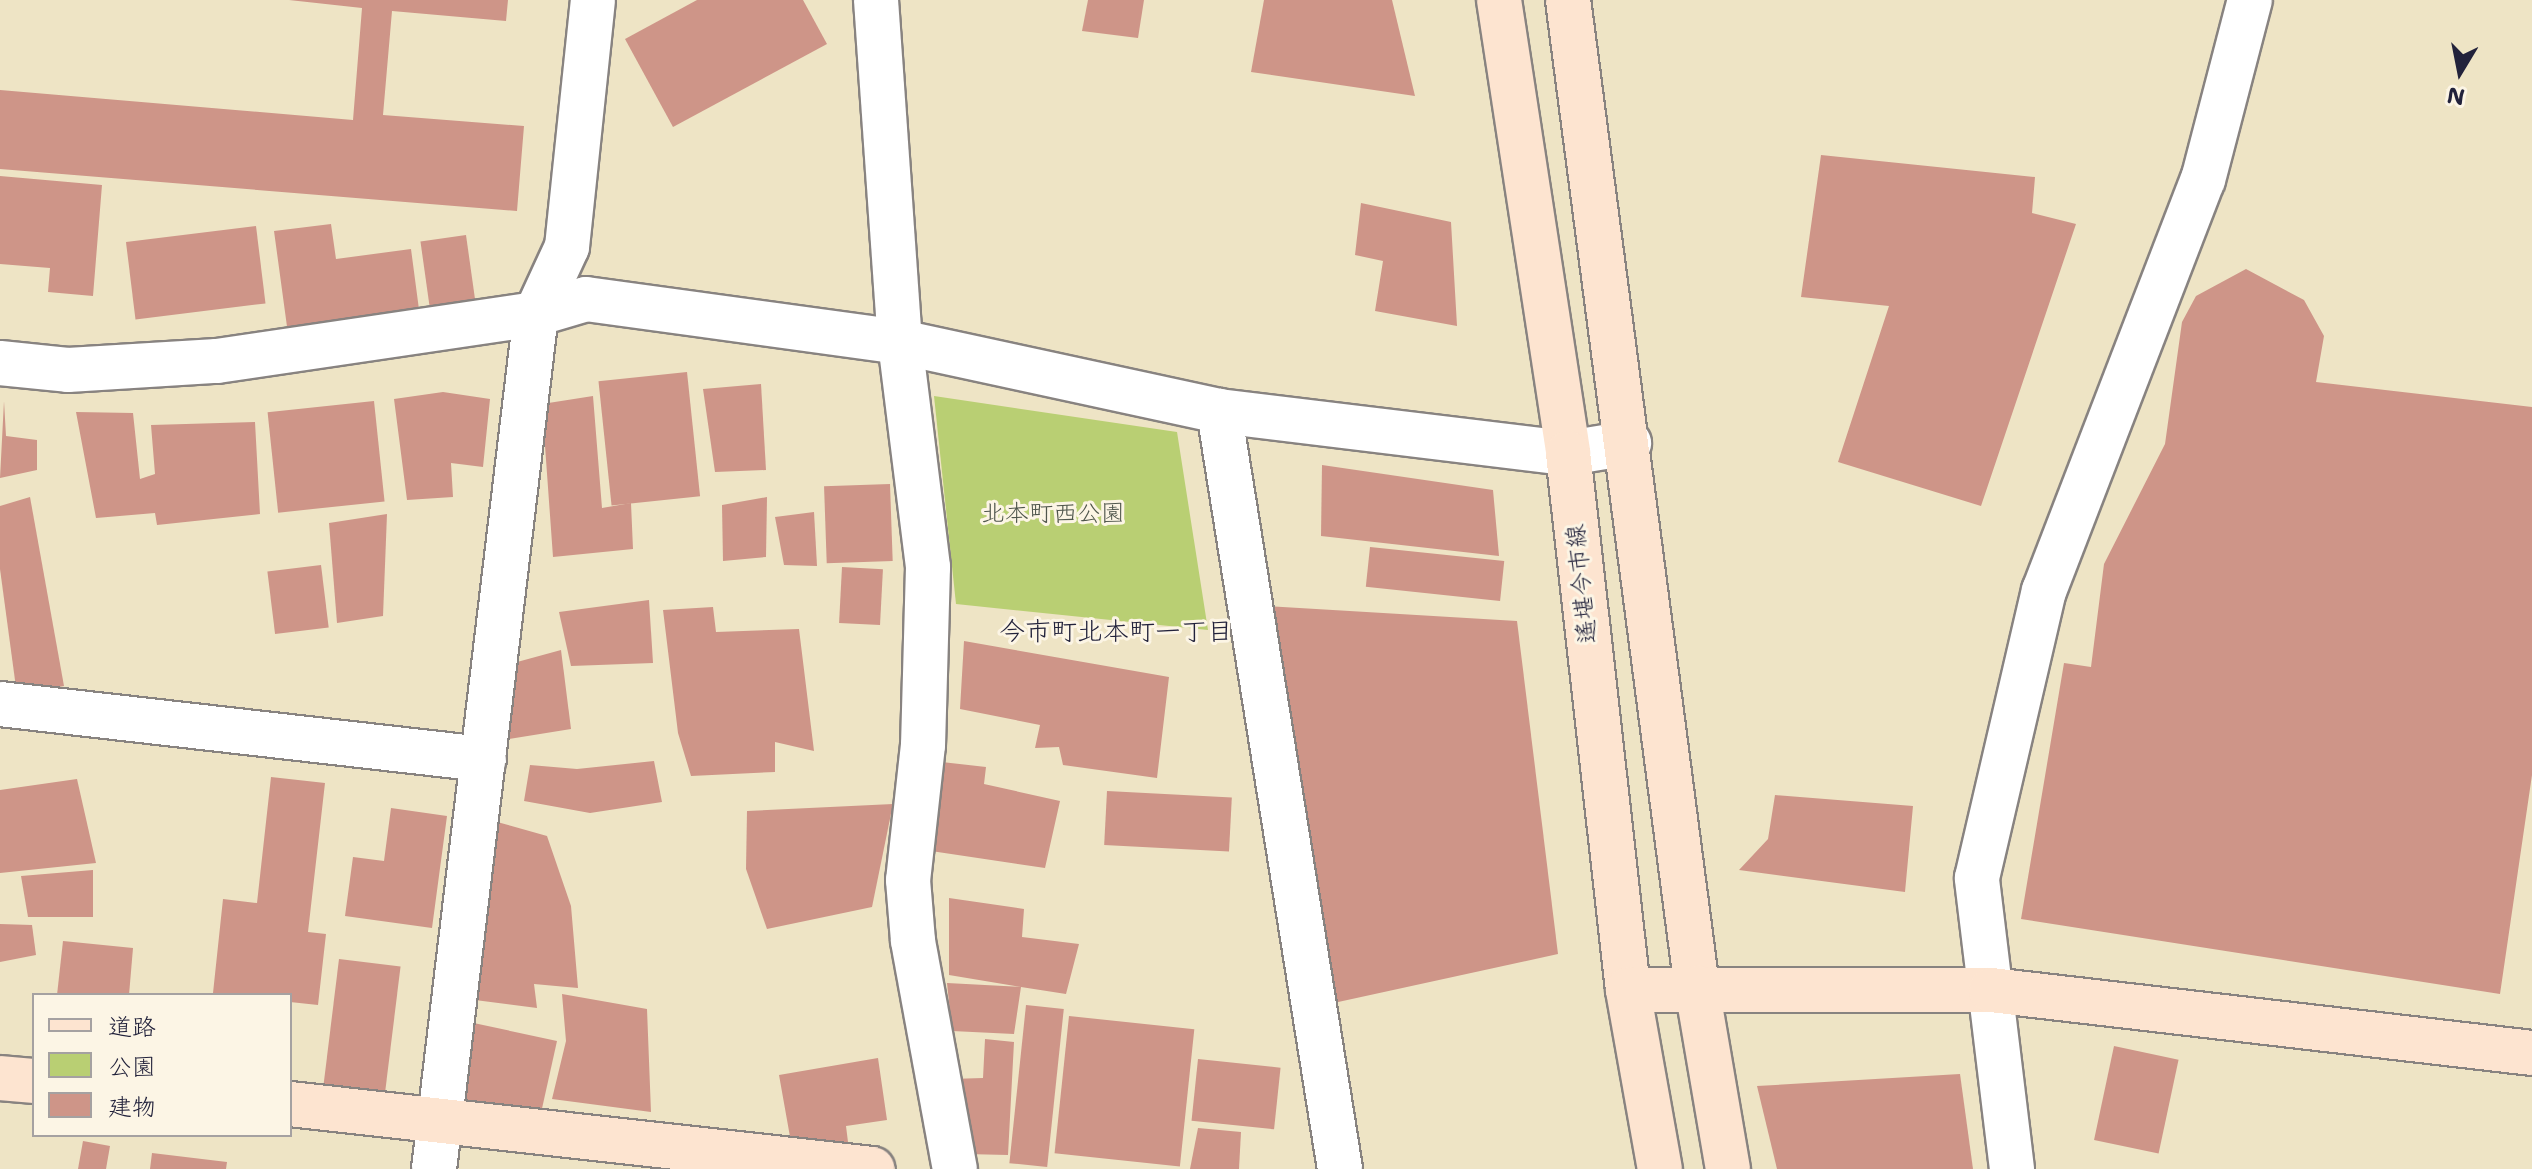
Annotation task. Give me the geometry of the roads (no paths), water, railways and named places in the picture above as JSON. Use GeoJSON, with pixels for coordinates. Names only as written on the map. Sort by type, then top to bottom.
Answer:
{"type":"FeatureCollection","features":[{"type":"Feature","properties":{"kind":"main road","name":"遙堪今市線"},"geometry":{"type":"LineString","coordinates":[[1499,0],[1568,453],[1628,990],[1660,1169]]}},
{"type":"Feature","properties":{"kind":"main road"},"geometry":{"type":"LineString","coordinates":[[1568,0],[1629,443],[1697,988],[1728,1169]]}},
{"type":"Feature","properties":{"kind":"main road"},"geometry":{"type":"LineString","coordinates":[[1628,990],[1991,990],[2532,1053]]}},
{"type":"Feature","properties":{"kind":"main road"},"geometry":{"type":"LineString","coordinates":[[0,1078],[32,1081]]}},
{"type":"Feature","properties":{"kind":"main road"},"geometry":{"type":"LineString","coordinates":[[292,1104],[441,1118],[872,1169]]}},
{"type":"Feature","properties":{"kind":"street"},"geometry":{"type":"LineString","coordinates":[[434,1169],[536,314],[567,247],[593,0]]}},
{"type":"Feature","properties":{"kind":"street"},"geometry":{"type":"LineString","coordinates":[[876,0],[900,342],[928,567],[923,745],[908,880],[913,941],[955,1169]]}},
{"type":"Feature","properties":{"kind":"street"},"geometry":{"type":"LineString","coordinates":[[2012,1169],[1977,878],[2044,591],[2203,180],[2250,0]]}},
{"type":"Feature","properties":{"kind":"street"},"geometry":{"type":"LineString","coordinates":[[0,363],[68,370],[217,361],[536,314],[586,299],[900,342],[1219,411],[1568,453],[1629,443]]}},
{"type":"Feature","properties":{"kind":"street"},"geometry":{"type":"LineString","coordinates":[[1219,411],[1340,1169]]}},
{"type":"Feature","properties":{"kind":"street"},"geometry":{"type":"LineString","coordinates":[[0,704],[484,759]]}},
{"type":"Feature","properties":{"kind":"district","name":"今市町北本町一丁目"},"geometry":{"type":"Point","coordinates":[1116,631]}},
{"type":"Feature","properties":{"kind":"park label","name":"北本町西公園"},"geometry":{"type":"Point","coordinates":[1053,514]}}]}
